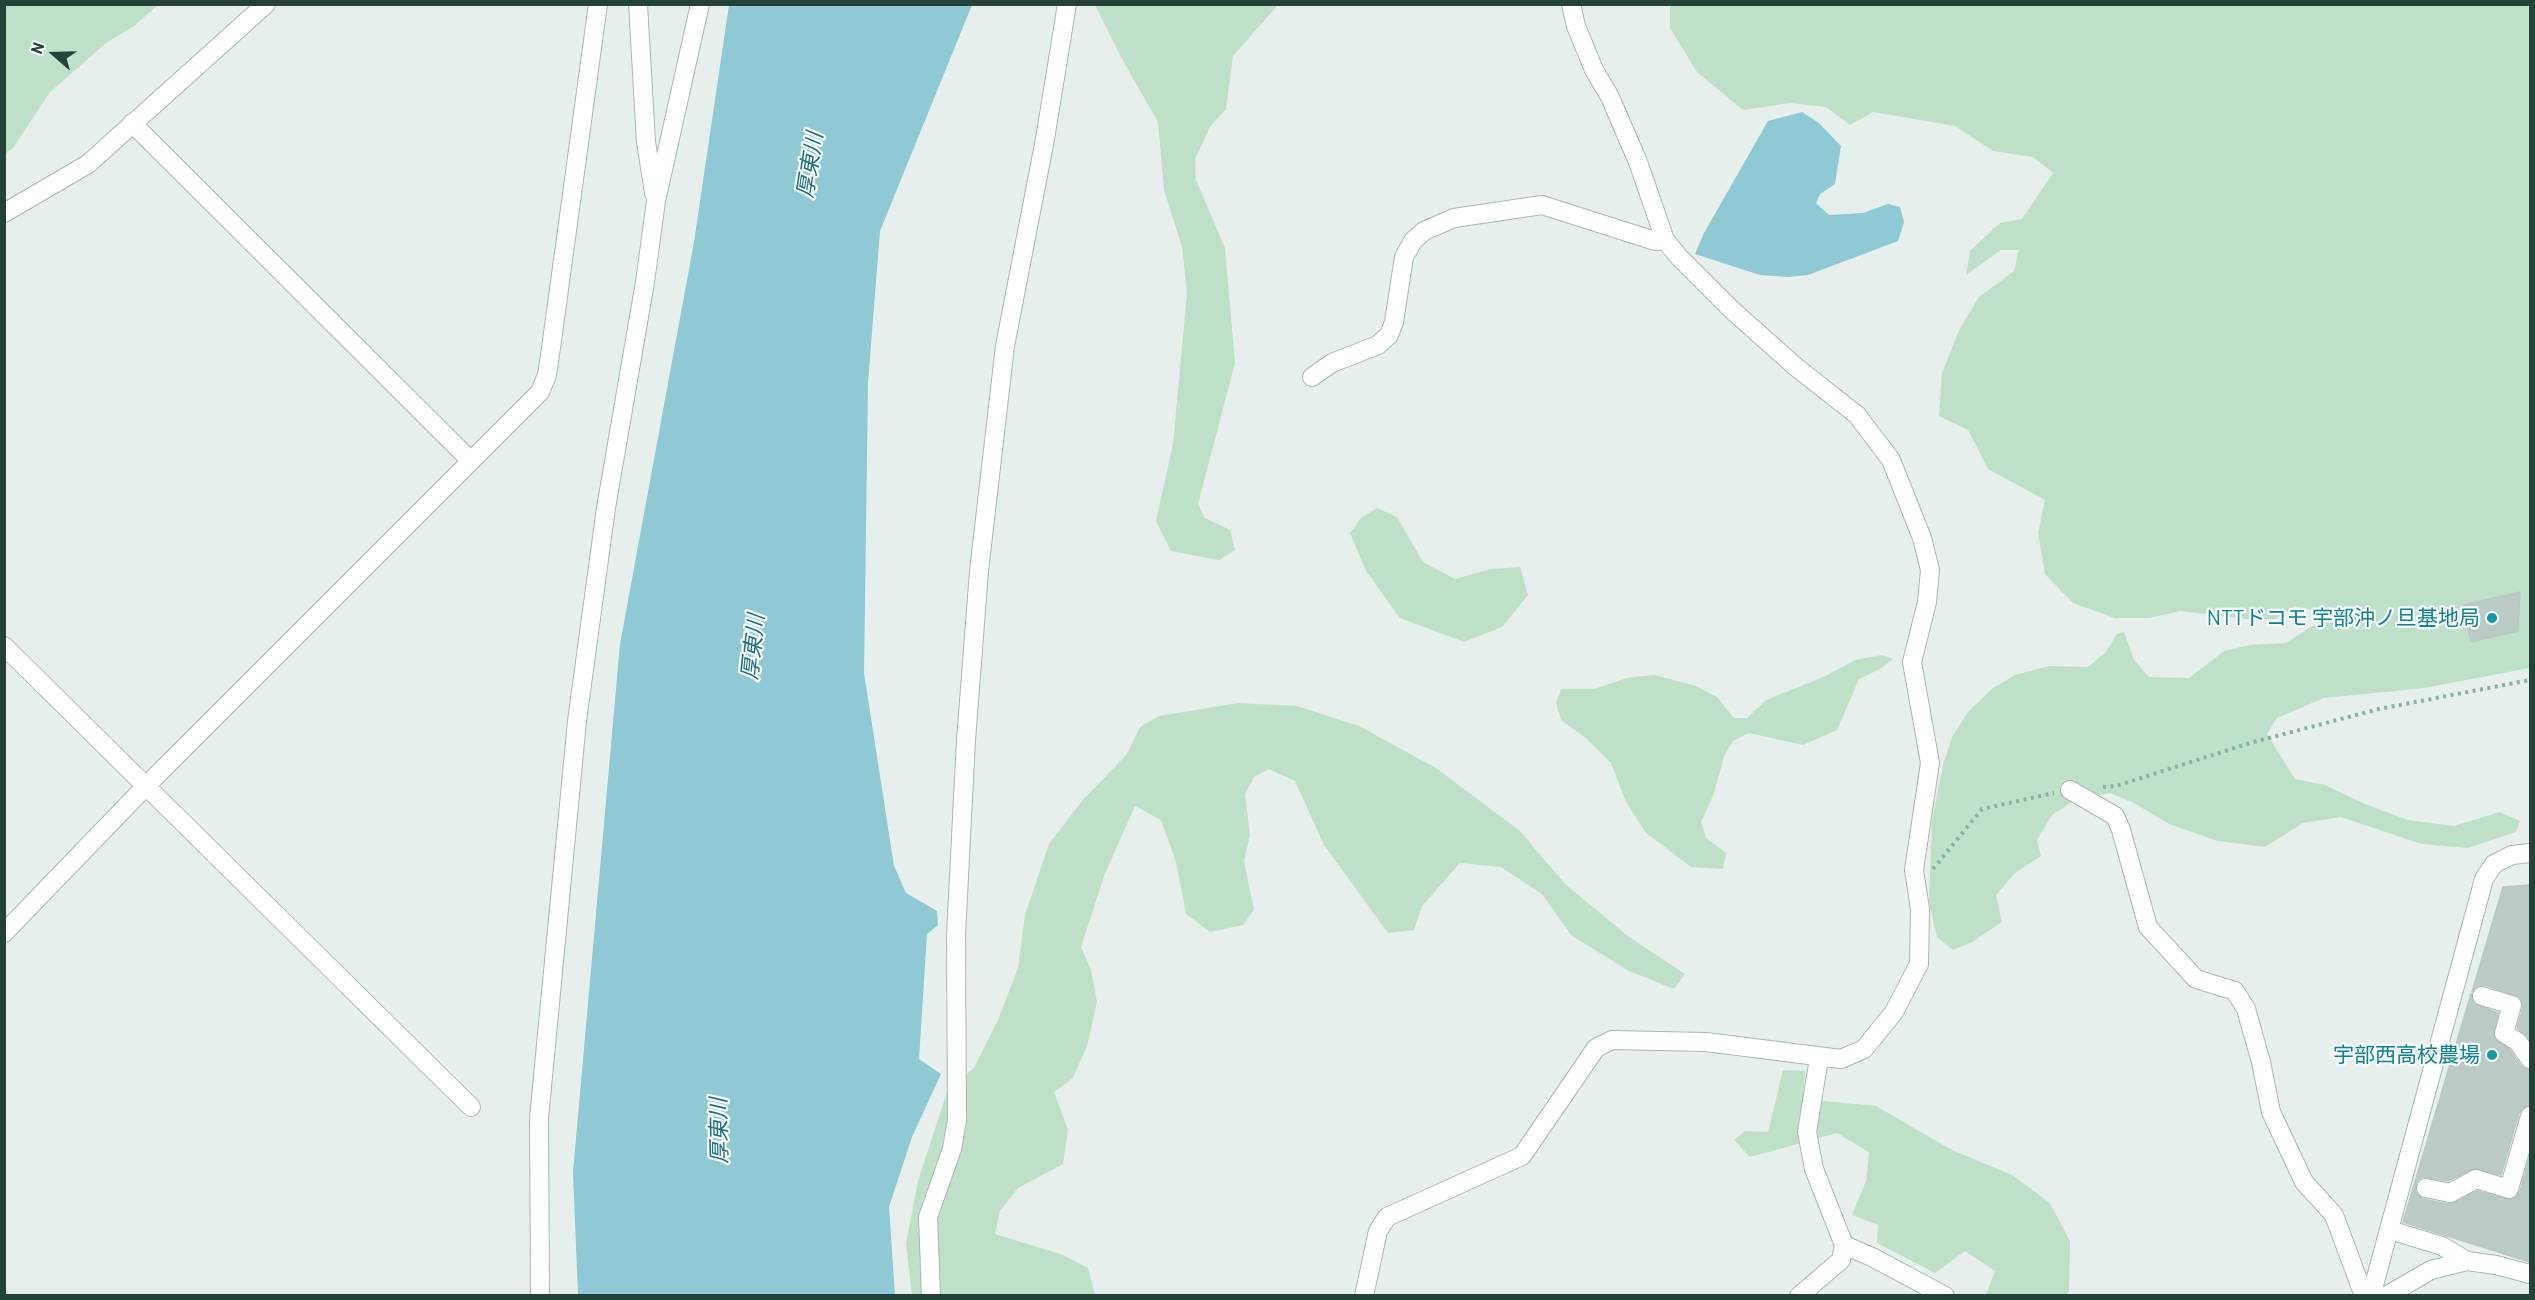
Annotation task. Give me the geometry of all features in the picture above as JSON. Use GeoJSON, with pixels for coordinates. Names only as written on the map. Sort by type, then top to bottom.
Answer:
{"type":"FeatureCollection","features":[{"type":"Feature","properties":{"kind":"street"},"geometry":{"type":"LineString","coordinates":[[4,213],[88,165],[266,4]]}},
{"type":"Feature","properties":{"kind":"street"},"geometry":{"type":"LineString","coordinates":[[4,933],[146,786],[470,460],[540,393],[547,375],[598,4]]}},
{"type":"Feature","properties":{"kind":"street"},"geometry":{"type":"LineString","coordinates":[[638,4],[646,142],[656,201]]}},
{"type":"Feature","properties":{"kind":"street"},"geometry":{"type":"LineString","coordinates":[[540,1296],[539,1118],[577,721],[604,520],[645,282],[656,201],[700,4]]}},
{"type":"Feature","properties":{"kind":"street"},"geometry":{"type":"LineString","coordinates":[[931,1296],[928,1217],[952,1149],[957,1120],[956,935],[966,740],[987,503],[1005,346],[1049,117],[1067,4]]}},
{"type":"Feature","properties":{"kind":"street"},"geometry":{"type":"LineString","coordinates":[[1364,1296],[1378,1230],[1387,1217],[1522,1156],[1596,1048],[1612,1040],[1706,1042],[1841,1059],[1864,1049],[1894,1012],[1918,964],[1921,937],[1914,870],[1930,763],[1912,662],[1927,602],[1930,570],[1922,538],[1891,460],[1857,415],[1796,367],[1732,310],[1665,240],[1638,162],[1610,97],[1594,70],[1576,26],[1571,4]]}},
{"type":"Feature","properties":{"kind":"street"},"geometry":{"type":"LineString","coordinates":[[132,123],[470,460]]}},
{"type":"Feature","properties":{"kind":"street"},"geometry":{"type":"LineString","coordinates":[[1312,377],[1332,363],[1378,345],[1389,335],[1394,322],[1404,257],[1413,241],[1424,231],[1454,218],[1542,205],[1655,241],[1665,240]]}},
{"type":"Feature","properties":{"kind":"street"},"geometry":{"type":"LineString","coordinates":[[4,646],[471,1107]]}},
{"type":"Feature","properties":{"kind":"street"},"geometry":{"type":"LineString","coordinates":[[2070,790],[2115,816],[2148,927],[2196,979],[2235,991],[2246,1009],[2261,1062],[2271,1112],[2304,1182],[2334,1215],[2364,1296]]}},
{"type":"Feature","properties":{"kind":"street"},"geometry":{"type":"LineString","coordinates":[[2371,1296],[2484,879],[2493,864],[2512,855],[2530,853]]}},
{"type":"Feature","properties":{"kind":"street"},"geometry":{"type":"LineString","coordinates":[[2482,996],[2512,1005],[2504,1033],[2518,1042],[2530,1059]]}},
{"type":"Feature","properties":{"kind":"street"},"geometry":{"type":"LineString","coordinates":[[1799,1296],[1841,1260],[1844,1245],[1814,1169],[1807,1132],[1819,1058]]}},
{"type":"Feature","properties":{"kind":"street"},"geometry":{"type":"LineString","coordinates":[[2426,1188],[2450,1193],[2476,1179],[2509,1189],[2530,1116]]}},
{"type":"Feature","properties":{"kind":"street"},"geometry":{"type":"LineString","coordinates":[[2390,1230],[2442,1246],[2467,1261]]}},
{"type":"Feature","properties":{"kind":"street"},"geometry":{"type":"LineString","coordinates":[[1844,1245],[1946,1296]]}},
{"type":"Feature","properties":{"kind":"street"},"geometry":{"type":"LineString","coordinates":[[2386,1296],[2431,1270],[2467,1261],[2496,1265],[2530,1274]]}},
{"type":"Feature","properties":{"kind":"path"},"geometry":{"type":"LineString","coordinates":[[1917,888],[1982,809],[2070,790],[2116,786],[2250,743],[2379,709],[2530,680]]}},
{"type":"Feature","properties":{"kind":"green space"},"geometry":{"type":"Polygon","coordinates":[[[5,4],[158,5],[134,26],[106,43],[50,92],[13,148],[5,154],[5,4]]]}},
{"type":"Feature","properties":{"kind":"green space"},"geometry":{"type":"Polygon","coordinates":[[[1095,5],[1278,5],[1233,56],[1226,109],[1210,127],[1195,159],[1196,180],[1225,248],[1235,363],[1198,504],[1205,518],[1230,530],[1235,550],[1219,560],[1171,551],[1156,521],[1173,444],[1187,293],[1182,247],[1164,190],[1158,122],[1122,59],[1095,5]]]}},
{"type":"Feature","properties":{"kind":"green space"},"geometry":{"type":"Polygon","coordinates":[[[1670,5],[2530,5],[2530,668],[2424,688],[2324,698],[2277,718],[2267,734],[2295,779],[2325,785],[2365,804],[2408,820],[2454,826],[2500,812],[2520,821],[2516,832],[2468,848],[2421,844],[2341,817],[2303,823],[2265,847],[2218,841],[2169,824],[2134,803],[2110,793],[2078,798],[2052,815],[2037,840],[2041,856],[2015,873],[1996,895],[2002,922],[1972,942],[1953,950],[1937,937],[1929,902],[1932,820],[1943,765],[1952,737],[1968,712],[1993,688],[2015,675],[2049,666],[2088,667],[2106,652],[2117,634],[2124,632],[2134,660],[2149,677],[2189,678],[2224,651],[2250,645],[2286,643],[2317,623],[2312,610],[2295,606],[2275,619],[2246,619],[2180,611],[2149,618],[2115,618],[2073,603],[2045,574],[2038,533],[2045,500],[1988,469],[1968,430],[1939,416],[1942,373],[1960,328],[1979,297],[2014,271],[2019,250],[2001,250],[1966,275],[1970,251],[2000,223],[2022,219],[2053,173],[2033,157],[1993,151],[1955,126],[1873,112],[1850,125],[1826,107],[1790,103],[1743,110],[1697,72],[1670,28],[1670,5]]]}},
{"type":"Feature","properties":{"kind":"green space"},"geometry":{"type":"Polygon","coordinates":[[[1377,508],[1397,517],[1423,562],[1455,579],[1491,569],[1520,567],[1528,595],[1502,627],[1464,642],[1400,618],[1366,571],[1350,533],[1361,518],[1377,508]]]}},
{"type":"Feature","properties":{"kind":"green space"},"geometry":{"type":"Polygon","coordinates":[[[1882,655],[1893,659],[1880,669],[1859,679],[1837,730],[1803,745],[1749,733],[1733,741],[1725,754],[1713,796],[1701,822],[1706,838],[1726,853],[1723,869],[1691,867],[1646,833],[1626,802],[1611,763],[1587,739],[1561,720],[1556,703],[1561,689],[1594,689],[1627,678],[1655,675],[1696,686],[1717,697],[1734,718],[1747,718],[1766,700],[1826,676],[1855,660],[1882,655]]]}},
{"type":"Feature","properties":{"kind":"green space"},"geometry":{"type":"Polygon","coordinates":[[[1238,703],[1297,706],[1359,726],[1436,768],[1520,831],[1565,884],[1629,937],[1685,974],[1674,989],[1627,970],[1571,935],[1542,894],[1501,867],[1460,863],[1422,906],[1414,930],[1388,933],[1324,845],[1295,781],[1269,769],[1254,777],[1245,794],[1250,835],[1244,861],[1254,910],[1243,925],[1210,932],[1186,914],[1176,862],[1161,820],[1135,806],[1104,876],[1081,947],[1091,970],[1097,1002],[1087,1046],[1073,1078],[1054,1092],[1068,1130],[1063,1164],[1018,1188],[1000,1211],[995,1234],[1063,1255],[1088,1268],[1095,1295],[912,1295],[906,1244],[918,1181],[948,1089],[974,1068],[998,1020],[1018,968],[1025,915],[1049,844],[1082,801],[1127,754],[1140,727],[1159,716],[1238,703]]]}},
{"type":"Feature","properties":{"kind":"green space"},"geometry":{"type":"Polygon","coordinates":[[[1783,1070],[1805,1071],[1803,1099],[1876,1106],[1952,1150],[2012,1175],[2050,1203],[2070,1241],[2069,1291],[2066,1295],[1986,1295],[1995,1271],[1965,1251],[1935,1273],[1877,1243],[1878,1225],[1852,1215],[1866,1181],[1869,1152],[1837,1133],[1750,1157],[1734,1140],[1745,1131],[1768,1132],[1783,1070]]]}},
{"type":"Feature","properties":{"kind":"water","name":"厚東川"},"geometry":{"type":"Polygon","coordinates":[[[729,5],[972,5],[880,231],[868,383],[864,673],[894,866],[906,893],[937,911],[938,925],[927,934],[919,1059],[941,1074],[912,1137],[889,1207],[895,1295],[578,1295],[573,1172],[620,644],[694,242],[729,5]]]}},
{"type":"Feature","properties":{"kind":"water"},"geometry":{"type":"Polygon","coordinates":[[[1802,112],[1819,123],[1841,146],[1835,184],[1820,194],[1816,203],[1829,215],[1863,213],[1888,204],[1900,207],[1904,222],[1898,241],[1808,275],[1788,277],[1760,275],[1695,254],[1704,233],[1768,121],[1802,112]]]}},
{"type":"Feature","properties":{"kind":"building","name":"NTTドコモ 宇部沖ノ旦基地局"},"geometry":{"type":"Polygon","coordinates":[[[2520,592],[2518,631],[2471,642],[2463,605],[2520,592]]]}},
{"type":"Feature","properties":{"kind":"building"},"geometry":{"type":"Polygon","coordinates":[[[2530,885],[2530,1040],[2517,1028],[2523,1008],[2520,997],[2485,985],[2479,985],[2472,992],[2503,887],[2530,885]]]}},
{"type":"Feature","properties":{"kind":"building","name":"宇部西高校農場"},"geometry":{"type":"Polygon","coordinates":[[[2471,994],[2474,1004],[2498,1013],[2494,1038],[2510,1050],[2521,1066],[2530,1070],[2530,1105],[2519,1113],[2501,1175],[2475,1168],[2448,1181],[2423,1177],[2417,1181],[2415,1191],[2423,1199],[2448,1204],[2477,1191],[2512,1200],[2520,1192],[2530,1155],[2530,1262],[2403,1222],[2471,994]]]}},
{"type":"Feature","properties":{"kind":"place","name":"NTTドコモ 宇部沖ノ旦基地局"},"geometry":{"type":"Point","coordinates":[2492,618]}},
{"type":"Feature","properties":{"kind":"place","name":"宇部西高校農場"},"geometry":{"type":"Point","coordinates":[2492,1055]}}]}
